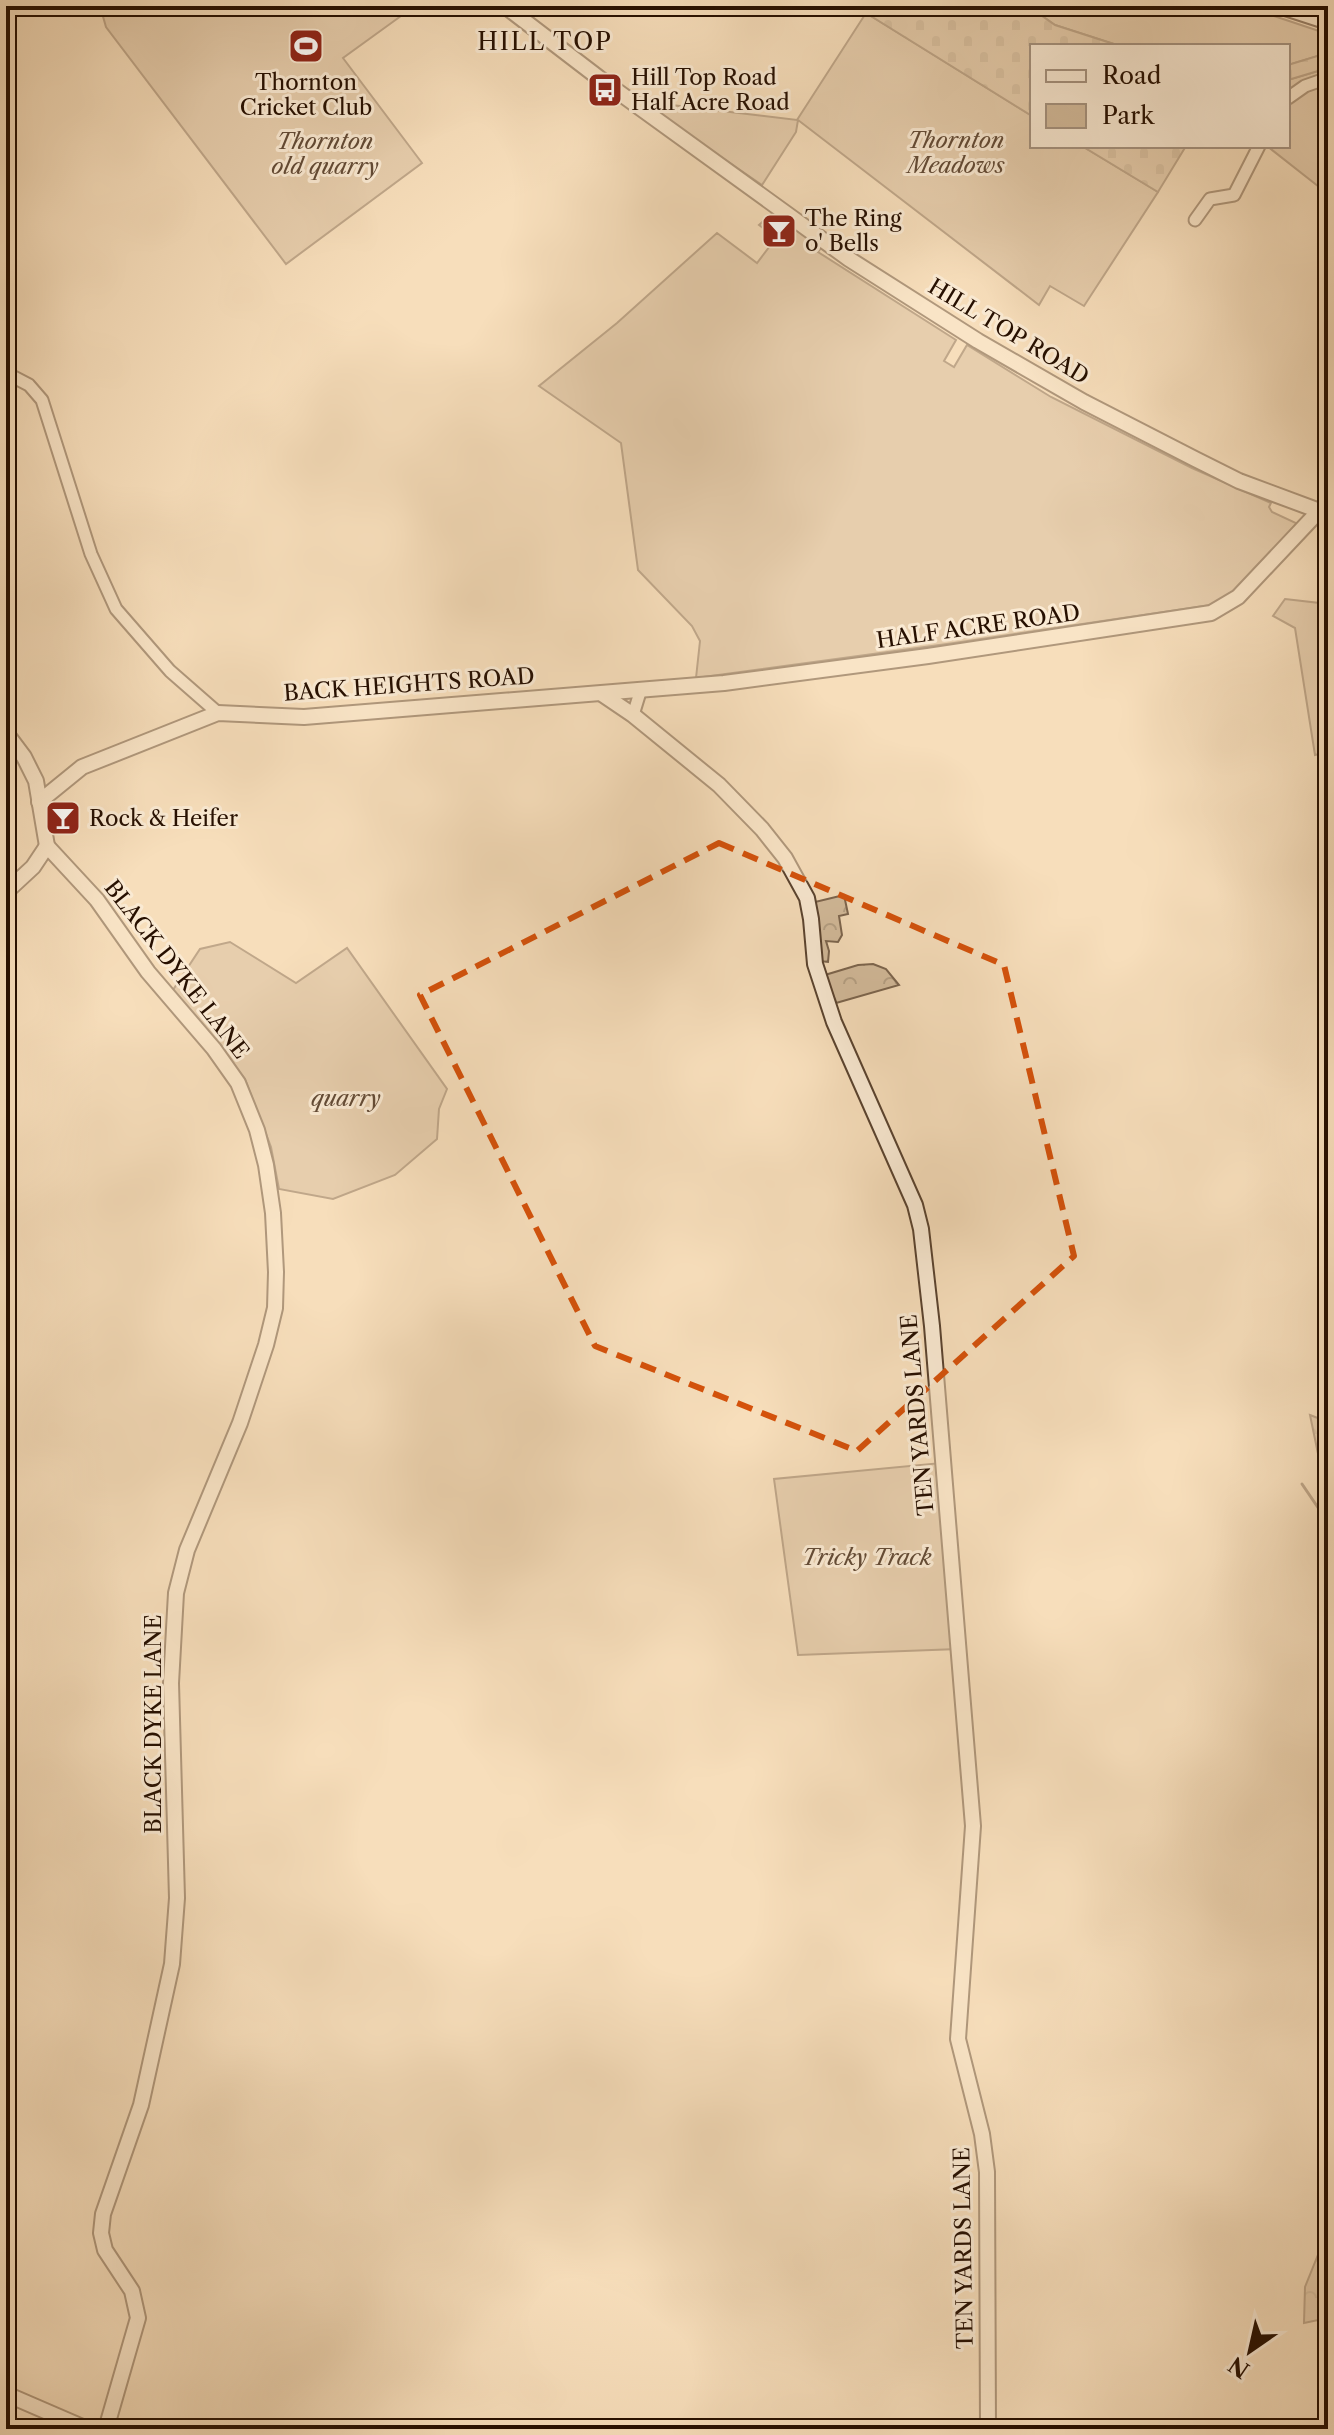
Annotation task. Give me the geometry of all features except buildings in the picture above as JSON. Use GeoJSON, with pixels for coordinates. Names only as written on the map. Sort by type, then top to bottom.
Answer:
{"type":"FeatureCollection","features":[{"type":"Feature","properties":{"kind":"main road"},"geometry":{"type":"LineString","coordinates":[[1282,6],[1328,21]]}},
{"type":"Feature","properties":{"kind":"street","name":"HILL TOP ROAD"},"geometry":{"type":"LineString","coordinates":[[505,6],[849,259],[978,341],[1084,402],[1239,481],[1324,513]]}},
{"type":"Feature","properties":{"kind":"street"},"geometry":{"type":"LineString","coordinates":[[1290,97],[1305,86],[1328,78]]}},
{"type":"Feature","properties":{"kind":"street"},"geometry":{"type":"LineString","coordinates":[[1195,220],[1210,199],[1234,195],[1258,148]]}},
{"type":"Feature","properties":{"kind":"street"},"geometry":{"type":"LineString","coordinates":[[6,373],[29,385],[42,400],[91,554],[116,609],[170,671],[218,713],[82,767],[39,802]]}},
{"type":"Feature","properties":{"kind":"street","name":"HALF ACRE ROAD"},"geometry":{"type":"LineString","coordinates":[[602,694],[782,676],[1211,613],[1238,597],[1324,513]]}},
{"type":"Feature","properties":{"kind":"street"},"geometry":{"type":"LineString","coordinates":[[633,715],[641,689]]}},
{"type":"Feature","properties":{"kind":"street","name":"BACK HEIGHTS ROAD"},"geometry":{"type":"LineString","coordinates":[[218,713],[304,717],[602,694]]}},
{"type":"Feature","properties":{"kind":"street","name":"TEN YARDS LANE"},"geometry":{"type":"LineString","coordinates":[[602,694],[633,715],[739,804],[785,858],[799,880],[807,898],[815,964],[827,1001],[906,1179],[921,1229],[932,1326],[973,1826],[958,2039],[982,2134],[987,2172],[988,2429]]}},
{"type":"Feature","properties":{"kind":"street"},"geometry":{"type":"LineString","coordinates":[[6,733],[24,757],[36,781],[47,846],[33,867],[6,892]]}},
{"type":"Feature","properties":{"kind":"street","name":"BLACK DYKE LANE"},"geometry":{"type":"LineString","coordinates":[[47,846],[97,900],[148,972],[214,1049],[238,1083],[257,1130],[266,1165],[273,1213],[276,1272],[275,1308],[266,1345],[240,1423],[187,1550],[176,1593],[171,1683],[177,1898],[172,1964],[141,2105],[103,2214],[101,2233],[105,2250],[132,2291],[138,2318],[106,2429]]}},
{"type":"Feature","properties":{"kind":"street"},"geometry":{"type":"LineString","coordinates":[[6,2394],[87,2429]]}},
{"type":"Feature","properties":{"kind":"highlighted area"},"geometry":{"type":"Polygon","coordinates":[[[719,843],[1004,965],[1074,1256],[857,1451],[595,1346],[420,995],[719,843]]]}},
{"type":"Feature","properties":{"kind":"green space","name":"Thornton old quarry"},"geometry":{"type":"Polygon","coordinates":[[[100,6],[411,6],[343,58],[422,163],[286,264],[106,27],[100,6]]]}},
{"type":"Feature","properties":{"kind":"green space"},"geometry":{"type":"Polygon","coordinates":[[[871,6],[1028,6],[1055,25],[1114,44],[1030,44],[1030,115],[866,13],[871,6]]]}},
{"type":"Feature","properties":{"kind":"green space"},"geometry":{"type":"Polygon","coordinates":[[[1028,6],[1244,6],[1328,34],[1328,47],[1321,55],[1290,64],[1290,44],[1114,44],[1055,25],[1028,6]]]}},
{"type":"Feature","properties":{"kind":"green space","name":"Thornton Meadows"},"geometry":{"type":"Polygon","coordinates":[[[866,13],[1030,115],[1030,148],[1085,148],[1158,192],[1084,306],[1050,286],[1039,305],[798,120],[796,132],[762,185],[654,111],[654,103],[797,120],[866,13]]]}},
{"type":"Feature","properties":{"kind":"green space"},"geometry":{"type":"Polygon","coordinates":[[[1328,47],[1328,68],[1290,79],[1290,64],[1321,55],[1328,47]]]}},
{"type":"Feature","properties":{"kind":"green space"},"geometry":{"type":"Polygon","coordinates":[[[1328,68],[1328,194],[1270,148],[1290,148],[1290,79],[1328,68]]]}},
{"type":"Feature","properties":{"kind":"green space"},"geometry":{"type":"Polygon","coordinates":[[[1085,148],[1185,148],[1158,192],[1085,148]]]}},
{"type":"Feature","properties":{"kind":"green space"},"geometry":{"type":"Polygon","coordinates":[[[775,211],[822,247],[818,252],[956,340],[944,361],[954,367],[967,345],[1051,397],[1192,468],[1271,503],[1269,507],[1272,512],[1298,524],[1235,590],[1211,605],[696,678],[700,641],[692,626],[638,570],[621,443],[539,386],[617,323],[717,233],[757,263],[776,238],[759,225],[775,211]]]}},
{"type":"Feature","properties":{"kind":"green space"},"geometry":{"type":"Polygon","coordinates":[[[1285,599],[1328,604],[1328,752],[1315,755],[1295,628],[1273,616],[1285,599]]]}},
{"type":"Feature","properties":{"kind":"green space"},"geometry":{"type":"Polygon","coordinates":[[[844,895],[848,914],[839,916],[842,935],[838,942],[826,941],[828,962],[820,961],[815,902],[844,895]]]}},
{"type":"Feature","properties":{"kind":"green space","name":"quarry"},"geometry":{"type":"Polygon","coordinates":[[[230,942],[296,983],[347,948],[447,1089],[439,1109],[437,1139],[395,1175],[333,1199],[279,1189],[271,1147],[245,1079],[173,990],[200,949],[230,942]]]}},
{"type":"Feature","properties":{"kind":"green space"},"geometry":{"type":"Polygon","coordinates":[[[873,964],[886,969],[899,985],[836,1003],[825,975],[873,964]]]}},
{"type":"Feature","properties":{"kind":"green space"},"geometry":{"type":"Polygon","coordinates":[[[1310,1415],[1328,1422],[1328,1502],[1310,1415]]]}},
{"type":"Feature","properties":{"kind":"green space","name":"Tricky Track"},"geometry":{"type":"Polygon","coordinates":[[[941,1463],[958,1649],[798,1655],[774,1479],[941,1463]]]}},
{"type":"Feature","properties":{"kind":"green space"},"geometry":{"type":"Polygon","coordinates":[[[1328,2230],[1328,2318],[1304,2323],[1305,2287],[1328,2230]]]}},
{"type":"Feature","properties":{"kind":"waterway"},"geometry":{"type":"LineString","coordinates":[[1302,1484],[1328,1518]]}},
{"type":"Feature","properties":{"kind":"place","name":"Thornton Cricket Club"},"geometry":{"type":"Point","coordinates":[306,46]}},
{"type":"Feature","properties":{"kind":"place","name":"Hill Top Road Half Acre Road"},"geometry":{"type":"Point","coordinates":[605,90]}},
{"type":"Feature","properties":{"kind":"place","name":"The Ring o' Bells"},"geometry":{"type":"Point","coordinates":[779,231]}},
{"type":"Feature","properties":{"kind":"place","name":"Rock & Heifer"},"geometry":{"type":"Point","coordinates":[63,818]}},
{"type":"Feature","properties":{"kind":"district","name":"HILL TOP"},"geometry":{"type":"Point","coordinates":[545,42]}}]}
